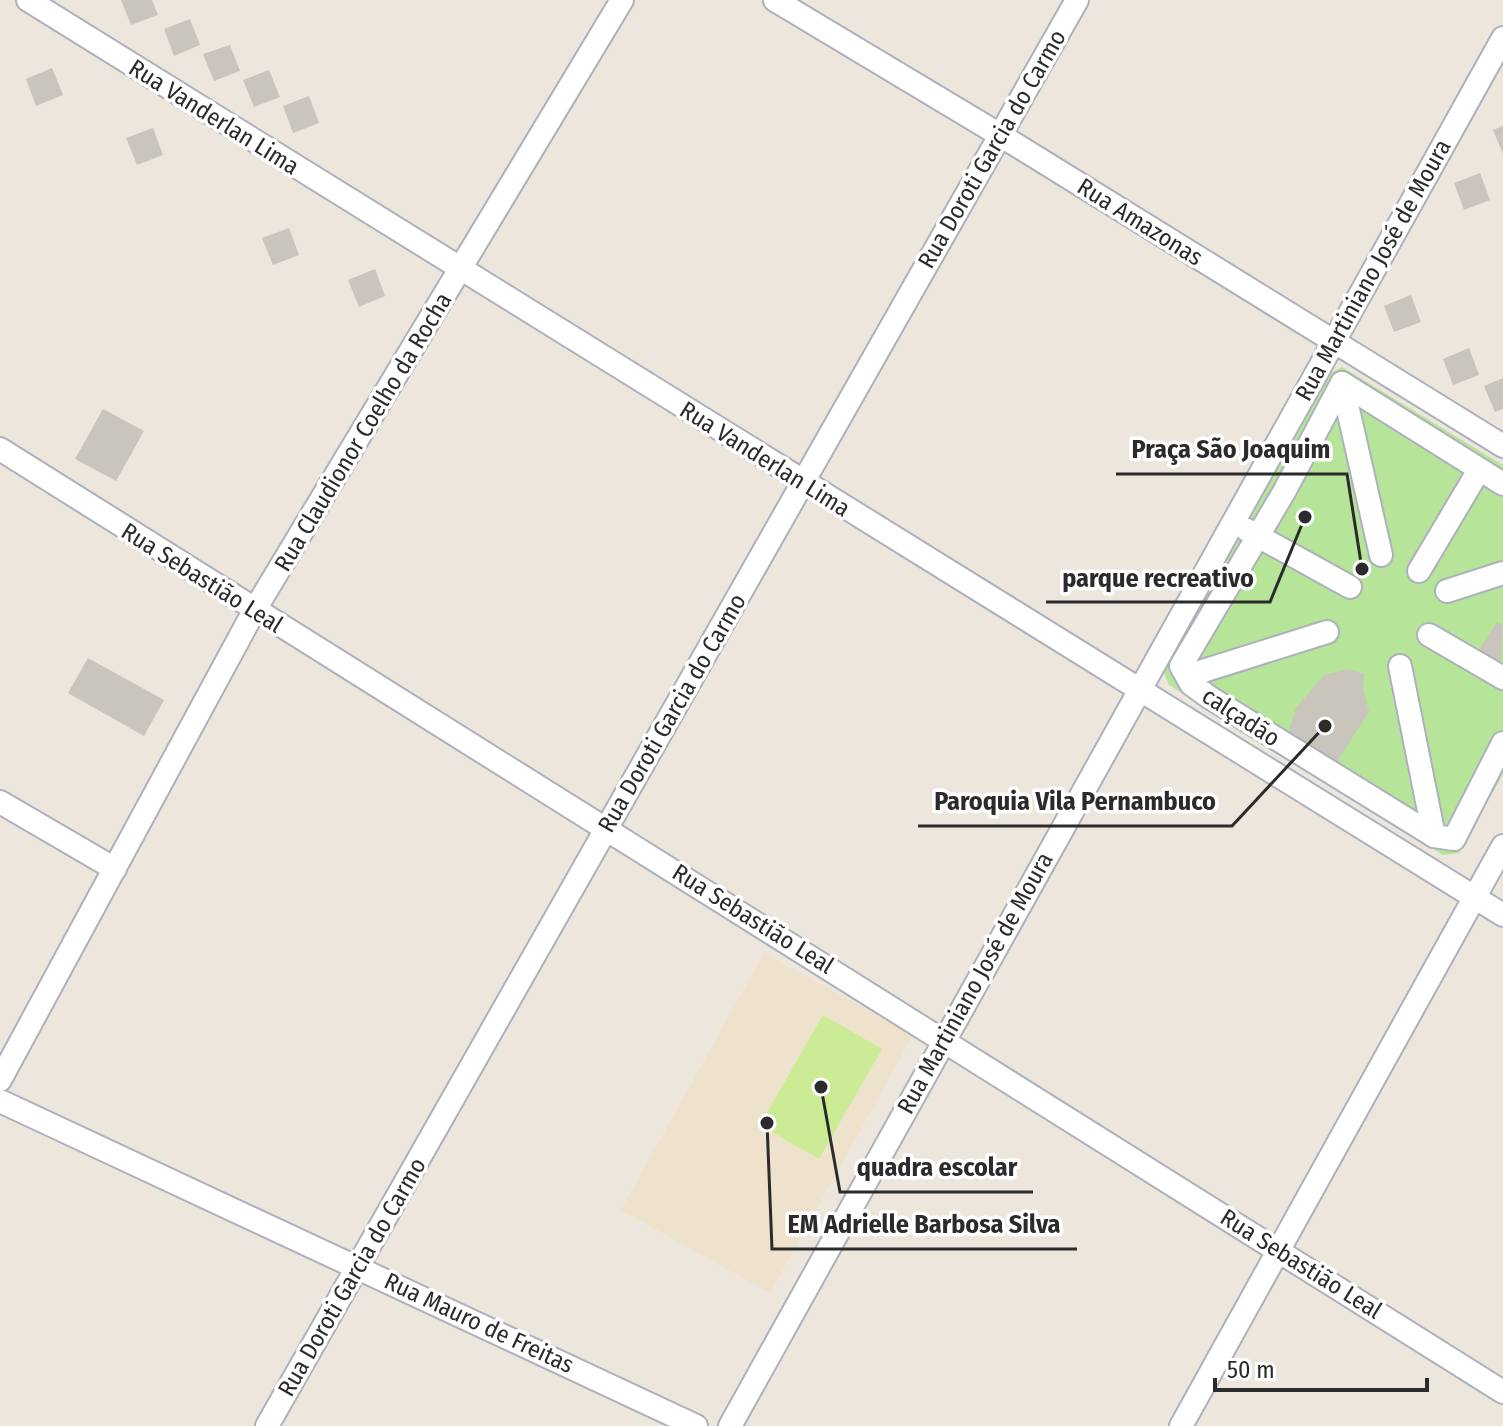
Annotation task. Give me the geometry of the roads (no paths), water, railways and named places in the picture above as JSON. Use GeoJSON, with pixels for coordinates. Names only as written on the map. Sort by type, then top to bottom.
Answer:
{"type":"FeatureCollection","features":[{"type":"Feature","properties":{"kind":"street","name":"Rua Vanderlan Lima"},"geometry":{"type":"LineString","coordinates":[[28,0],[460,271],[1139,687],[1503,915]]}},
{"type":"Feature","properties":{"kind":"street","name":"Rua Claudionor Coelho da Rocha"},"geometry":{"type":"LineString","coordinates":[[0,1080],[254,611],[622,0]]}},
{"type":"Feature","properties":{"kind":"street","name":"Rua Amazonas"},"geometry":{"type":"LineString","coordinates":[[775,0],[1000,135],[1503,446]]}},
{"type":"Feature","properties":{"kind":"street","name":"Rua Doroti Garcia do Carmo"},"geometry":{"type":"LineString","coordinates":[[267,1426],[1077,0]]}},
{"type":"Feature","properties":{"kind":"street","name":"Rua Martiniano José de Moura"},"geometry":{"type":"LineString","coordinates":[[730,1426],[1503,38]]}},
{"type":"Feature","properties":{"kind":"street"},"geometry":{"type":"LineString","coordinates":[[1342,383],[1503,484]]}},
{"type":"Feature","properties":{"kind":"street"},"geometry":{"type":"LineString","coordinates":[[1342,383],[1381,555]]}},
{"type":"Feature","properties":{"kind":"street","name":"calçadão"},"geometry":{"type":"LineString","coordinates":[[1342,383],[1181,666],[1191,684],[1256,728],[1434,836]]}},
{"type":"Feature","properties":{"kind":"street","name":"Rua Sebastião Leal"},"geometry":{"type":"LineString","coordinates":[[0,449],[254,611],[608,827],[1503,1392]]}},
{"type":"Feature","properties":{"kind":"street"},"geometry":{"type":"LineString","coordinates":[[1419,571],[1479,470]]}},
{"type":"Feature","properties":{"kind":"street"},"geometry":{"type":"LineString","coordinates":[[1232,522],[1350,587]]}},
{"type":"Feature","properties":{"kind":"street"},"geometry":{"type":"LineString","coordinates":[[1447,591],[1503,573]]}},
{"type":"Feature","properties":{"kind":"street"},"geometry":{"type":"LineString","coordinates":[[1187,676],[1327,632]]}},
{"type":"Feature","properties":{"kind":"street"},"geometry":{"type":"LineString","coordinates":[[1429,635],[1503,678]]}},
{"type":"Feature","properties":{"kind":"street"},"geometry":{"type":"LineString","coordinates":[[1400,666],[1434,836],[1454,839],[1503,743]]}},
{"type":"Feature","properties":{"kind":"street"},"geometry":{"type":"LineString","coordinates":[[0,802],[115,869]]}},
{"type":"Feature","properties":{"kind":"street"},"geometry":{"type":"LineString","coordinates":[[1181,1426],[1503,846]]}},
{"type":"Feature","properties":{"kind":"street","name":"Rua Mauro de Freitas"},"geometry":{"type":"LineString","coordinates":[[0,1101],[696,1426]]}},
{"type":"Feature","properties":{"kind":"place","name":"parque recreativo"},"geometry":{"type":"Point","coordinates":[1305,517]}},
{"type":"Feature","properties":{"kind":"place","name":"Praça São Joaquim"},"geometry":{"type":"Point","coordinates":[1362,569]}},
{"type":"Feature","properties":{"kind":"place","name":"Paroquia Vila Pernambuco"},"geometry":{"type":"Point","coordinates":[1325,726]}},
{"type":"Feature","properties":{"kind":"place","name":"quadra escolar"},"geometry":{"type":"Point","coordinates":[821,1087]}},
{"type":"Feature","properties":{"kind":"place","name":"EM Adrielle Barbosa Silva"},"geometry":{"type":"Point","coordinates":[767,1123]}}]}
